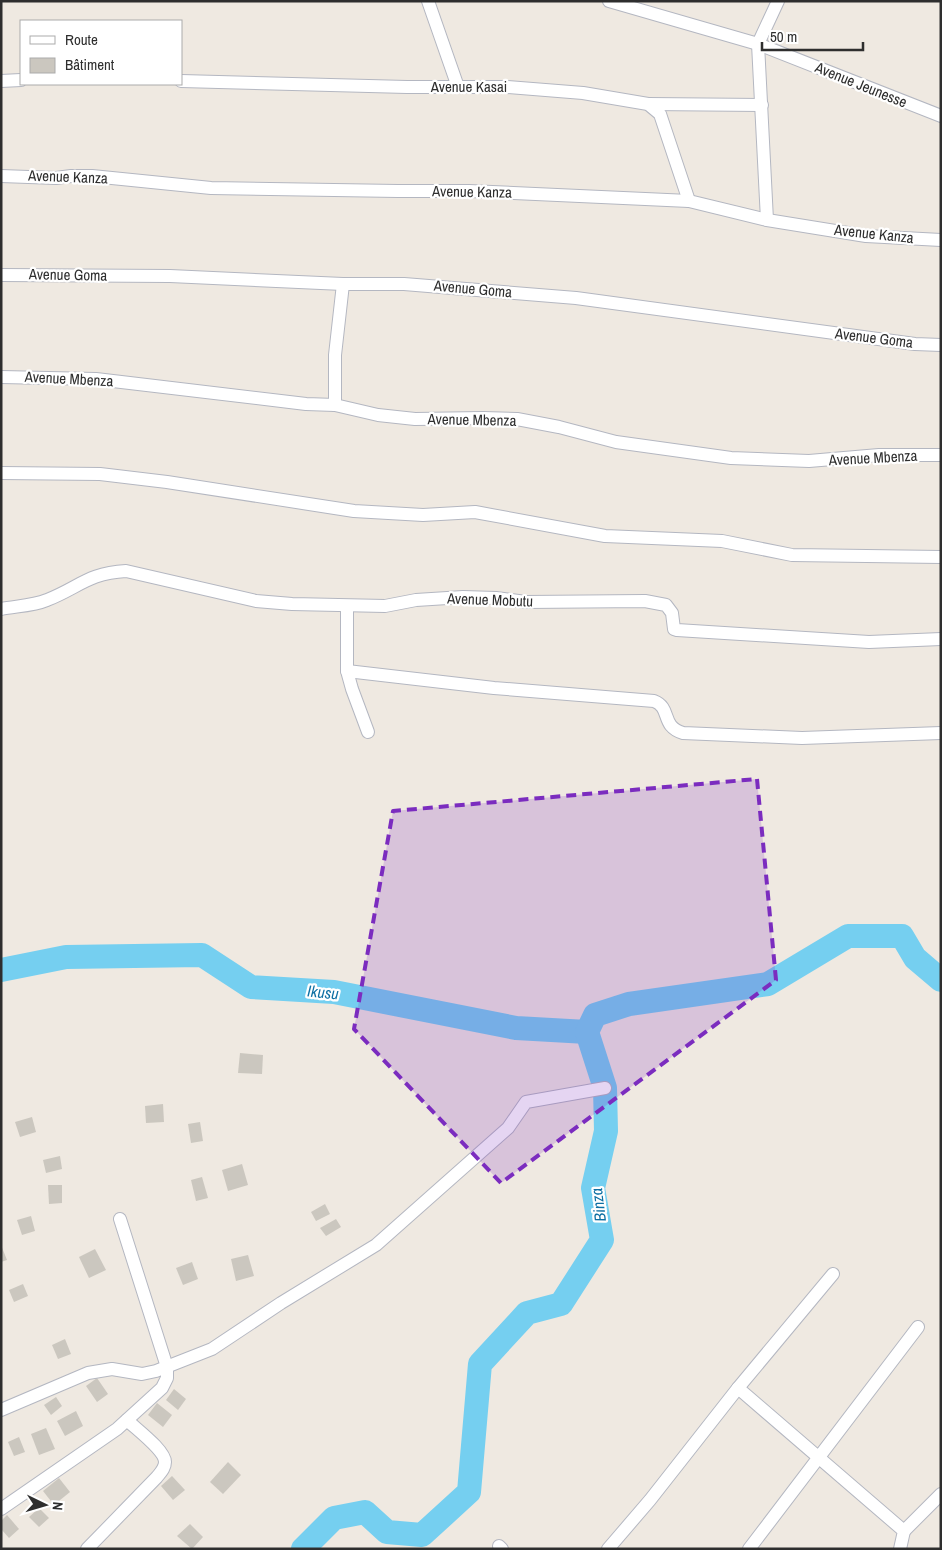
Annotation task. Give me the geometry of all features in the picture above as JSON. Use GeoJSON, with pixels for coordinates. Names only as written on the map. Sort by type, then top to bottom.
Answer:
{"type":"FeatureCollection","features":[{"type":"Feature","properties":{"kind":"street"},"geometry":{"type":"LineString","coordinates":[[428,1],[458,87]]}},
{"type":"Feature","properties":{"kind":"street"},"geometry":{"type":"LineString","coordinates":[[767,220],[758,44],[778,1]]}},
{"type":"Feature","properties":{"kind":"street","name":"Avenue Jeunesse"},"geometry":{"type":"LineString","coordinates":[[612,2],[758,44],[941,116]]}},
{"type":"Feature","properties":{"kind":"street"},"geometry":{"type":"LineString","coordinates":[[1,81],[20,80]]}},
{"type":"Feature","properties":{"kind":"street","name":"Avenue Kasai"},"geometry":{"type":"LineString","coordinates":[[182,81],[508,87],[574,92],[648,104],[762,106]]}},
{"type":"Feature","properties":{"kind":"street"},"geometry":{"type":"LineString","coordinates":[[648,104],[660,114],[689,202]]}},
{"type":"Feature","properties":{"kind":"street","name":"Avenue Kanza"},"geometry":{"type":"LineString","coordinates":[[1,176],[56,178],[92,176],[211,188],[398,191],[469,190],[689,202],[767,220],[866,236],[941,240]]}},
{"type":"Feature","properties":{"kind":"street","name":"Avenue Goma"},"geometry":{"type":"LineString","coordinates":[[1,274],[170,276],[343,284],[404,284],[576,298],[915,344],[941,345]]}},
{"type":"Feature","properties":{"kind":"street"},"geometry":{"type":"LineString","coordinates":[[335,405],[335,355],[343,284]]}},
{"type":"Feature","properties":{"kind":"street","name":"Avenue Mbenza"},"geometry":{"type":"LineString","coordinates":[[1,377],[96,379],[306,404],[335,405],[378,415],[415,419],[517,419],[559,427],[616,442],[731,458],[809,461],[879,455],[941,455]]}},
{"type":"Feature","properties":{"kind":"street"},"geometry":{"type":"LineString","coordinates":[[1,473],[100,474],[167,482],[354,511],[423,514],[475,512],[605,536],[722,541],[792,555],[941,557]]}},
{"type":"Feature","properties":{"kind":"street","name":"Avenue Mobutu"},"geometry":{"type":"LineString","coordinates":[[1,609],[46,601],[90,577],[126,571],[256,601],[347,606],[385,606],[416,600],[463,597],[496,598],[526,602],[645,601],[666,605],[672,614],[674,629],[677,630],[869,642],[941,639]]}},
{"type":"Feature","properties":{"kind":"street"},"geometry":{"type":"LineString","coordinates":[[347,606],[347,670],[368,732]]}},
{"type":"Feature","properties":{"kind":"street"},"geometry":{"type":"LineString","coordinates":[[347,670],[494,688],[654,701],[664,709],[669,725],[674,730],[683,733],[802,738],[941,733]]}},
{"type":"Feature","properties":{"kind":"street"},"geometry":{"type":"LineString","coordinates":[[1,1410],[98,1370],[112,1369],[142,1374],[167,1367],[212,1349],[281,1303],[376,1245],[508,1128],[526,1102],[604,1088]]}},
{"type":"Feature","properties":{"kind":"street"},"geometry":{"type":"LineString","coordinates":[[1,1509],[117,1429],[162,1388],[167,1378],[167,1367],[120,1219]]}},
{"type":"Feature","properties":{"kind":"street"},"geometry":{"type":"LineString","coordinates":[[608,1549],[833,1274]]}},
{"type":"Feature","properties":{"kind":"street"},"geometry":{"type":"LineString","coordinates":[[750,1549],[918,1327]]}},
{"type":"Feature","properties":{"kind":"street"},"geometry":{"type":"LineString","coordinates":[[738,1388],[904,1531]]}},
{"type":"Feature","properties":{"kind":"street"},"geometry":{"type":"LineString","coordinates":[[87,1549],[157,1477],[165,1464],[162,1453],[127,1420]]}},
{"type":"Feature","properties":{"kind":"street"},"geometry":{"type":"LineString","coordinates":[[900,1549],[904,1531],[941,1494]]}},
{"type":"Feature","properties":{"kind":"highlighted area"},"geometry":{"type":"Polygon","coordinates":[[[757,779],[776,980],[501,1183],[354,1029],[393,811],[757,779]]]}},
{"type":"Feature","properties":{"kind":"building"},"geometry":{"type":"Polygon","coordinates":[[[240,1053],[263,1055],[262,1074],[238,1073],[240,1053]]]}},
{"type":"Feature","properties":{"kind":"building"},"geometry":{"type":"Polygon","coordinates":[[[163,1104],[164,1122],[146,1123],[145,1106],[163,1104]]]}},
{"type":"Feature","properties":{"kind":"building"},"geometry":{"type":"Polygon","coordinates":[[[32,1117],[36,1132],[20,1137],[15,1122],[32,1117]]]}},
{"type":"Feature","properties":{"kind":"building"},"geometry":{"type":"Polygon","coordinates":[[[200,1122],[203,1141],[191,1143],[188,1124],[200,1122]]]}},
{"type":"Feature","properties":{"kind":"building"},"geometry":{"type":"Polygon","coordinates":[[[60,1156],[62,1169],[46,1173],[43,1160],[60,1156]]]}},
{"type":"Feature","properties":{"kind":"building"},"geometry":{"type":"Polygon","coordinates":[[[242,1164],[248,1185],[228,1191],[222,1170],[242,1164]]]}},
{"type":"Feature","properties":{"kind":"building"},"geometry":{"type":"Polygon","coordinates":[[[202,1177],[208,1198],[196,1201],[191,1180],[202,1177]]]}},
{"type":"Feature","properties":{"kind":"building"},"geometry":{"type":"Polygon","coordinates":[[[48,1185],[62,1185],[62,1203],[49,1204],[48,1185]]]}},
{"type":"Feature","properties":{"kind":"building"},"geometry":{"type":"Polygon","coordinates":[[[325,1204],[330,1214],[316,1221],[311,1212],[325,1204]]]}},
{"type":"Feature","properties":{"kind":"building"},"geometry":{"type":"Polygon","coordinates":[[[31,1216],[35,1231],[22,1235],[17,1220],[31,1216]]]}},
{"type":"Feature","properties":{"kind":"building"},"geometry":{"type":"Polygon","coordinates":[[[336,1219],[341,1227],[326,1236],[320,1228],[336,1219]]]}},
{"type":"Feature","properties":{"kind":"building"},"geometry":{"type":"Polygon","coordinates":[[[1,1245],[7,1260],[1,1262],[1,1245]]]}},
{"type":"Feature","properties":{"kind":"building"},"geometry":{"type":"Polygon","coordinates":[[[95,1249],[106,1270],[89,1278],[79,1257],[95,1249]]]}},
{"type":"Feature","properties":{"kind":"building"},"geometry":{"type":"Polygon","coordinates":[[[248,1255],[254,1276],[236,1281],[231,1259],[248,1255]]]}},
{"type":"Feature","properties":{"kind":"building"},"geometry":{"type":"Polygon","coordinates":[[[192,1262],[198,1279],[183,1285],[176,1268],[192,1262]]]}},
{"type":"Feature","properties":{"kind":"building"},"geometry":{"type":"Polygon","coordinates":[[[23,1284],[28,1296],[14,1302],[9,1290],[23,1284]]]}},
{"type":"Feature","properties":{"kind":"building"},"geometry":{"type":"Polygon","coordinates":[[[65,1339],[71,1354],[58,1359],[52,1345],[65,1339]]]}},
{"type":"Feature","properties":{"kind":"building"},"geometry":{"type":"Polygon","coordinates":[[[97,1378],[108,1394],[97,1402],[86,1386],[97,1378]]]}},
{"type":"Feature","properties":{"kind":"building"},"geometry":{"type":"Polygon","coordinates":[[[174,1389],[186,1399],[178,1410],[166,1400],[174,1389]]]}},
{"type":"Feature","properties":{"kind":"building"},"geometry":{"type":"Polygon","coordinates":[[[56,1397],[62,1406],[51,1415],[44,1405],[56,1397]]]}},
{"type":"Feature","properties":{"kind":"building"},"geometry":{"type":"Polygon","coordinates":[[[157,1403],[172,1415],[163,1427],[148,1415],[157,1403]]]}},
{"type":"Feature","properties":{"kind":"building"},"geometry":{"type":"Polygon","coordinates":[[[76,1411],[83,1426],[65,1436],[57,1421],[76,1411]]]}},
{"type":"Feature","properties":{"kind":"building"},"geometry":{"type":"Polygon","coordinates":[[[46,1428],[55,1449],[39,1455],[31,1434],[46,1428]]]}},
{"type":"Feature","properties":{"kind":"building"},"geometry":{"type":"Polygon","coordinates":[[[19,1437],[25,1452],[14,1456],[8,1442],[19,1437]]]}},
{"type":"Feature","properties":{"kind":"building"},"geometry":{"type":"Polygon","coordinates":[[[228,1462],[241,1475],[223,1494],[210,1482],[228,1462]]]}},
{"type":"Feature","properties":{"kind":"building"},"geometry":{"type":"Polygon","coordinates":[[[172,1476],[185,1490],[173,1500],[161,1486],[172,1476]]]}},
{"type":"Feature","properties":{"kind":"building"},"geometry":{"type":"Polygon","coordinates":[[[59,1478],[70,1492],[54,1505],[43,1491],[59,1478]]]}},
{"type":"Feature","properties":{"kind":"building"},"geometry":{"type":"Polygon","coordinates":[[[39,1508],[49,1518],[39,1527],[29,1517],[39,1508]]]}},
{"type":"Feature","properties":{"kind":"building"},"geometry":{"type":"Polygon","coordinates":[[[7,1515],[19,1529],[9,1538],[1,1529],[1,1521],[7,1515]]]}},
{"type":"Feature","properties":{"kind":"building"},"geometry":{"type":"Polygon","coordinates":[[[190,1524],[203,1537],[192,1549],[177,1536],[190,1524]]]}},
{"type":"Feature","properties":{"kind":"waterway","name":"Binza"},"geometry":{"type":"LineString","coordinates":[[303,1549],[334,1518],[365,1512],[387,1532],[422,1535],[469,1492],[480,1364],[527,1313],[561,1304],[602,1240],[593,1188],[606,1131],[605,1088],[587,1032],[595,1015],[629,1004],[768,984],[848,936],[902,936],[915,958],[941,980]]}},
{"type":"Feature","properties":{"kind":"waterway","name":"Ikusu"},"geometry":{"type":"LineString","coordinates":[[1,970],[66,957],[202,955],[251,987],[334,992],[516,1028],[587,1032]]}}]}
